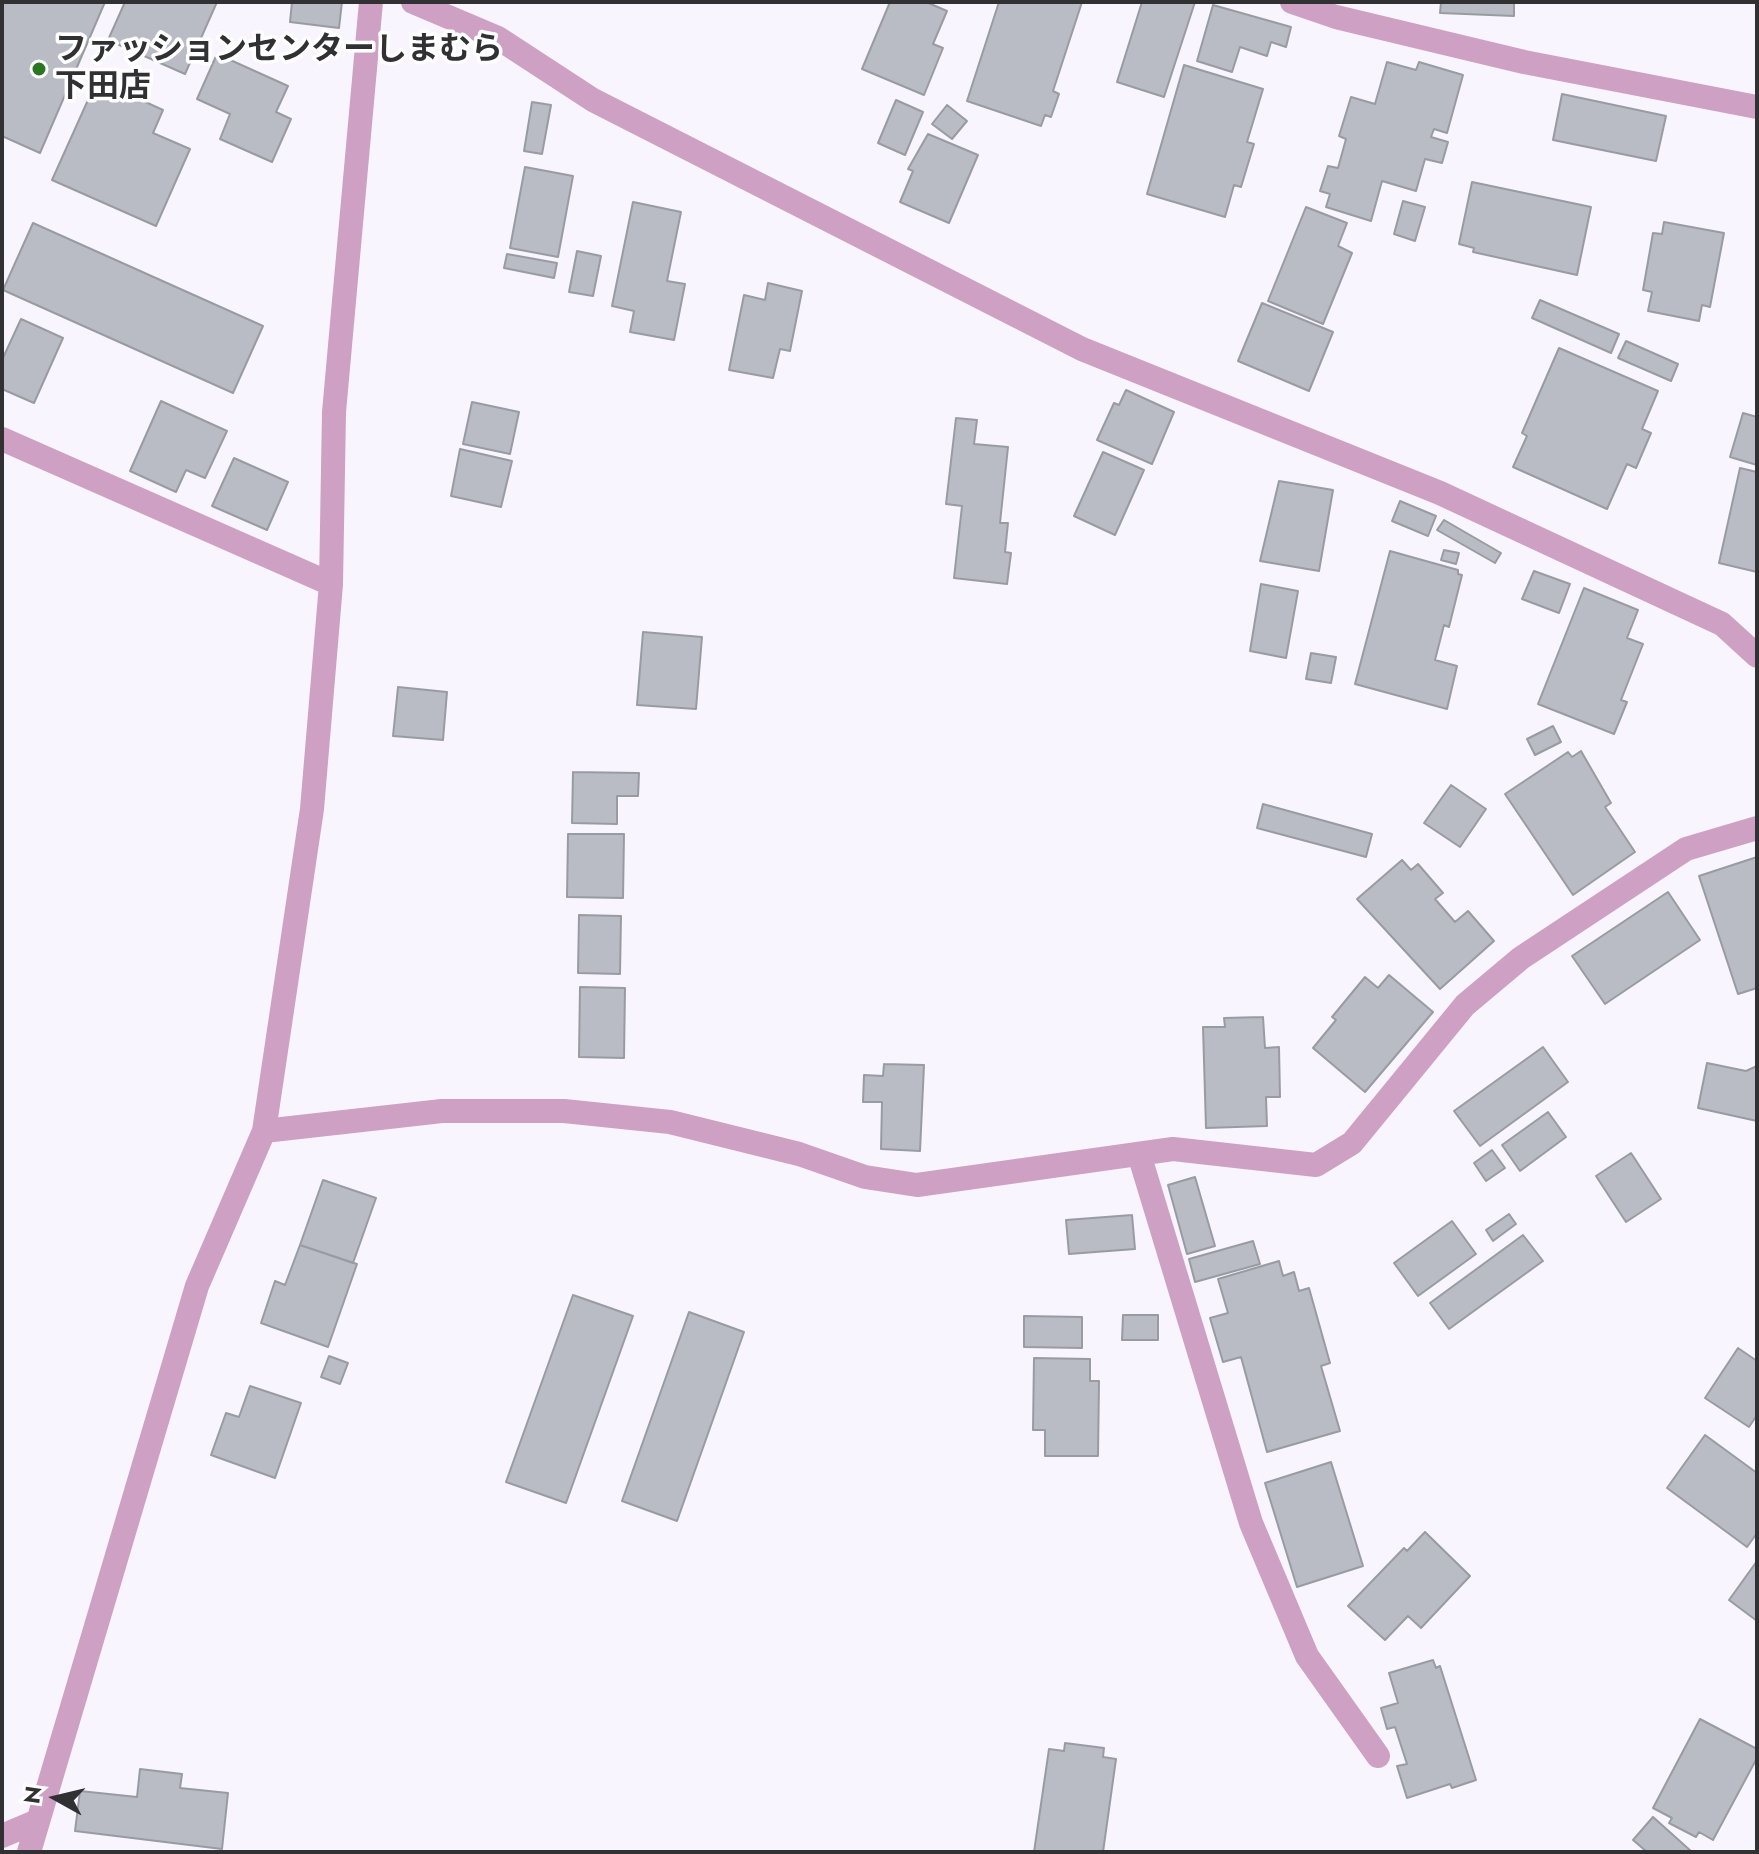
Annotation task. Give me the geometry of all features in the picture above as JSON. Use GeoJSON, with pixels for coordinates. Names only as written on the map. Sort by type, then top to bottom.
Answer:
{"type":"FeatureCollection","features":[{"type":"Feature","properties":{"kind":"street"},"geometry":{"type":"LineString","coordinates":[[29,1852],[35,1822],[197,1286],[264,1131],[312,809],[331,584],[334,412],[371,2]]}},
{"type":"Feature","properties":{"kind":"street"},"geometry":{"type":"LineString","coordinates":[[413,2],[498,38],[593,100],[1082,349],[1440,493],[1722,624],[1757,656]]}},
{"type":"Feature","properties":{"kind":"street"},"geometry":{"type":"LineString","coordinates":[[1292,2],[1336,17],[1524,62],[1757,107]]}},
{"type":"Feature","properties":{"kind":"street"},"geometry":{"type":"LineString","coordinates":[[2,439],[331,584]]}},
{"type":"Feature","properties":{"kind":"street"},"geometry":{"type":"LineString","coordinates":[[264,1131],[442,1111],[564,1111],[670,1122],[799,1154],[865,1177],[917,1185],[1173,1149],[1316,1165],[1352,1143],[1465,1005],[1521,958],[1686,849],[1757,828]]}},
{"type":"Feature","properties":{"kind":"street"},"geometry":{"type":"LineString","coordinates":[[1139,1154],[1251,1523],[1307,1656],[1378,1756]]}},
{"type":"Feature","properties":{"kind":"street"},"geometry":{"type":"LineString","coordinates":[[2,1836],[35,1822]]}},
{"type":"Feature","properties":{"kind":"building","name":"ファッションセンターしまむら 下田店"},"geometry":{"type":"Polygon","coordinates":[[[2,2],[105,2],[40,153],[2,136],[2,2]]]}},
{"type":"Feature","properties":{"kind":"building"},"geometry":{"type":"Polygon","coordinates":[[[125,2],[217,2],[185,74],[108,40],[125,2]]]}},
{"type":"Feature","properties":{"kind":"building"},"geometry":{"type":"Polygon","coordinates":[[[292,2],[342,2],[339,28],[290,22],[292,2]]]}},
{"type":"Feature","properties":{"kind":"building"},"geometry":{"type":"Polygon","coordinates":[[[890,2],[926,2],[947,11],[933,44],[943,48],[924,95],[862,69],[890,2]]]}},
{"type":"Feature","properties":{"kind":"building"},"geometry":{"type":"Polygon","coordinates":[[[999,2],[1082,2],[1053,91],[1059,94],[1051,117],[1045,115],[1041,126],[967,101],[999,2]]]}},
{"type":"Feature","properties":{"kind":"building"},"geometry":{"type":"Polygon","coordinates":[[[1142,2],[1195,2],[1164,97],[1117,82],[1142,2]]]}},
{"type":"Feature","properties":{"kind":"building"},"geometry":{"type":"Polygon","coordinates":[[[1441,2],[1514,2],[1514,16],[1440,13],[1441,2]]]}},
{"type":"Feature","properties":{"kind":"building"},"geometry":{"type":"Polygon","coordinates":[[[1213,5],[1291,27],[1286,47],[1271,42],[1267,56],[1240,47],[1232,72],[1197,61],[1213,5]]]}},
{"type":"Feature","properties":{"kind":"building"},"geometry":{"type":"Polygon","coordinates":[[[217,54],[288,86],[276,112],[291,119],[272,162],[220,139],[230,114],[197,99],[217,54]]]}},
{"type":"Feature","properties":{"kind":"building"},"geometry":{"type":"Polygon","coordinates":[[[1387,62],[1416,70],[1419,62],[1463,75],[1447,133],[1434,129],[1431,137],[1448,142],[1442,163],[1425,159],[1416,191],[1382,181],[1371,221],[1326,207],[1330,194],[1320,191],[1328,166],[1338,168],[1346,139],[1339,136],[1351,97],[1375,104],[1387,62]]]}},
{"type":"Feature","properties":{"kind":"building"},"geometry":{"type":"Polygon","coordinates":[[[1184,65],[1263,89],[1247,142],[1254,144],[1241,187],[1234,185],[1225,217],[1147,194],[1184,65]]]}},
{"type":"Feature","properties":{"kind":"building"},"geometry":{"type":"Polygon","coordinates":[[[97,80],[163,110],[153,133],[190,149],[156,226],[52,180],[97,80]]]}},
{"type":"Feature","properties":{"kind":"building"},"geometry":{"type":"Polygon","coordinates":[[[1562,94],[1666,116],[1656,161],[1553,140],[1562,94]]]}},
{"type":"Feature","properties":{"kind":"building"},"geometry":{"type":"Polygon","coordinates":[[[896,100],[923,112],[905,155],[878,143],[896,100]]]}},
{"type":"Feature","properties":{"kind":"building"},"geometry":{"type":"Polygon","coordinates":[[[532,102],[551,105],[542,154],[524,151],[532,102]]]}},
{"type":"Feature","properties":{"kind":"building"},"geometry":{"type":"Polygon","coordinates":[[[947,105],[967,121],[952,139],[932,124],[947,105]]]}},
{"type":"Feature","properties":{"kind":"building"},"geometry":{"type":"Polygon","coordinates":[[[928,134],[978,155],[949,223],[900,202],[913,171],[908,169],[928,134]]]}},
{"type":"Feature","properties":{"kind":"building"},"geometry":{"type":"Polygon","coordinates":[[[525,167],[573,176],[558,257],[510,248],[525,167]]]}},
{"type":"Feature","properties":{"kind":"building"},"geometry":{"type":"Polygon","coordinates":[[[1472,182],[1591,207],[1577,275],[1473,252],[1474,248],[1459,244],[1472,182]]]}},
{"type":"Feature","properties":{"kind":"building"},"geometry":{"type":"Polygon","coordinates":[[[1403,201],[1425,207],[1415,241],[1394,234],[1403,201]]]}},
{"type":"Feature","properties":{"kind":"building"},"geometry":{"type":"Polygon","coordinates":[[[633,202],[681,212],[667,281],[685,284],[674,340],[630,332],[634,311],[612,306],[633,202]]]}},
{"type":"Feature","properties":{"kind":"building"},"geometry":{"type":"Polygon","coordinates":[[[1306,207],[1347,223],[1338,246],[1352,253],[1323,324],[1268,301],[1306,207]]]}},
{"type":"Feature","properties":{"kind":"building"},"geometry":{"type":"Polygon","coordinates":[[[1664,222],[1724,233],[1710,307],[1702,305],[1699,321],[1648,311],[1652,292],[1643,290],[1653,233],[1662,234],[1664,222]]]}},
{"type":"Feature","properties":{"kind":"building"},"geometry":{"type":"Polygon","coordinates":[[[33,223],[263,326],[233,393],[3,290],[33,223]]]}},
{"type":"Feature","properties":{"kind":"building"},"geometry":{"type":"Polygon","coordinates":[[[577,251],[601,256],[593,296],[569,292],[577,251]]]}},
{"type":"Feature","properties":{"kind":"building"},"geometry":{"type":"Polygon","coordinates":[[[507,254],[557,263],[554,278],[504,268],[507,254]]]}},
{"type":"Feature","properties":{"kind":"building"},"geometry":{"type":"Polygon","coordinates":[[[768,283],[802,291],[790,351],[780,349],[773,378],[729,370],[744,295],[765,300],[768,283]]]}},
{"type":"Feature","properties":{"kind":"building"},"geometry":{"type":"Polygon","coordinates":[[[1540,300],[1619,334],[1611,353],[1532,318],[1540,300]]]}},
{"type":"Feature","properties":{"kind":"building"},"geometry":{"type":"Polygon","coordinates":[[[1262,303],[1333,332],[1309,391],[1238,361],[1262,303]]]}},
{"type":"Feature","properties":{"kind":"building"},"geometry":{"type":"Polygon","coordinates":[[[21,319],[63,338],[34,403],[2,389],[2,360],[21,319]]]}},
{"type":"Feature","properties":{"kind":"building"},"geometry":{"type":"Polygon","coordinates":[[[1626,341],[1678,364],[1671,381],[1618,358],[1626,341]]]}},
{"type":"Feature","properties":{"kind":"building"},"geometry":{"type":"Polygon","coordinates":[[[1559,348],[1658,391],[1642,429],[1651,433],[1636,468],[1627,464],[1607,509],[1513,467],[1527,436],[1522,433],[1559,348]]]}},
{"type":"Feature","properties":{"kind":"building"},"geometry":{"type":"Polygon","coordinates":[[[1126,390],[1174,412],[1152,464],[1097,440],[1114,403],[1119,405],[1126,390]]]}},
{"type":"Feature","properties":{"kind":"building"},"geometry":{"type":"Polygon","coordinates":[[[161,401],[227,431],[205,478],[186,470],[176,492],[130,471],[161,401]]]}},
{"type":"Feature","properties":{"kind":"building"},"geometry":{"type":"Polygon","coordinates":[[[472,402],[519,412],[510,454],[463,444],[472,402]]]}},
{"type":"Feature","properties":{"kind":"building"},"geometry":{"type":"Polygon","coordinates":[[[1743,413],[1757,417],[1757,465],[1730,457],[1743,413]]]}},
{"type":"Feature","properties":{"kind":"building"},"geometry":{"type":"Polygon","coordinates":[[[956,418],[977,420],[974,444],[1008,447],[1000,523],[1008,523],[1005,552],[1011,553],[1007,584],[954,578],[962,506],[946,504],[956,418]]]}},
{"type":"Feature","properties":{"kind":"building"},"geometry":{"type":"Polygon","coordinates":[[[460,449],[512,461],[501,507],[451,496],[460,449]]]}},
{"type":"Feature","properties":{"kind":"building"},"geometry":{"type":"Polygon","coordinates":[[[1103,452],[1144,470],[1115,535],[1074,516],[1103,452]]]}},
{"type":"Feature","properties":{"kind":"building"},"geometry":{"type":"Polygon","coordinates":[[[234,458],[288,482],[267,530],[212,506],[234,458]]]}},
{"type":"Feature","properties":{"kind":"building"},"geometry":{"type":"Polygon","coordinates":[[[1740,468],[1757,472],[1757,572],[1719,563],[1740,468]]]}},
{"type":"Feature","properties":{"kind":"building"},"geometry":{"type":"Polygon","coordinates":[[[1279,481],[1333,490],[1319,571],[1260,561],[1279,481]]]}},
{"type":"Feature","properties":{"kind":"building"},"geometry":{"type":"Polygon","coordinates":[[[1400,501],[1436,516],[1428,536],[1392,521],[1400,501]]]}},
{"type":"Feature","properties":{"kind":"building"},"geometry":{"type":"Polygon","coordinates":[[[1444,520],[1501,553],[1495,563],[1437,530],[1444,520]]]}},
{"type":"Feature","properties":{"kind":"building"},"geometry":{"type":"Polygon","coordinates":[[[1444,550],[1459,553],[1456,564],[1441,560],[1444,550]]]}},
{"type":"Feature","properties":{"kind":"building"},"geometry":{"type":"Polygon","coordinates":[[[1390,551],[1458,570],[1458,574],[1462,575],[1449,627],[1444,625],[1435,660],[1457,666],[1447,709],[1355,684],[1390,551]]]}},
{"type":"Feature","properties":{"kind":"building"},"geometry":{"type":"Polygon","coordinates":[[[1534,571],[1570,584],[1559,613],[1522,599],[1534,571]]]}},
{"type":"Feature","properties":{"kind":"building"},"geometry":{"type":"Polygon","coordinates":[[[1261,584],[1298,591],[1286,658],[1250,651],[1261,584]]]}},
{"type":"Feature","properties":{"kind":"building"},"geometry":{"type":"Polygon","coordinates":[[[1584,588],[1638,610],[1627,638],[1643,644],[1621,700],[1627,702],[1614,734],[1538,704],[1584,588]]]}},
{"type":"Feature","properties":{"kind":"building"},"geometry":{"type":"Polygon","coordinates":[[[643,632],[702,637],[696,709],[637,705],[643,632]]]}},
{"type":"Feature","properties":{"kind":"building"},"geometry":{"type":"Polygon","coordinates":[[[1311,653],[1336,657],[1331,683],[1306,679],[1311,653]]]}},
{"type":"Feature","properties":{"kind":"building"},"geometry":{"type":"Polygon","coordinates":[[[398,687],[447,692],[443,740],[393,736],[398,687]]]}},
{"type":"Feature","properties":{"kind":"building"},"geometry":{"type":"Polygon","coordinates":[[[1553,726],[1561,742],[1535,755],[1527,739],[1553,726]]]}},
{"type":"Feature","properties":{"kind":"building"},"geometry":{"type":"Polygon","coordinates":[[[1581,751],[1611,803],[1605,807],[1635,852],[1573,895],[1505,794],[1568,752],[1572,757],[1581,751]]]}},
{"type":"Feature","properties":{"kind":"building"},"geometry":{"type":"Polygon","coordinates":[[[573,772],[639,773],[638,796],[617,796],[617,824],[572,823],[573,772]]]}},
{"type":"Feature","properties":{"kind":"building"},"geometry":{"type":"Polygon","coordinates":[[[1451,785],[1486,809],[1460,847],[1424,823],[1451,785]]]}},
{"type":"Feature","properties":{"kind":"building"},"geometry":{"type":"Polygon","coordinates":[[[1263,804],[1372,834],[1366,857],[1257,828],[1263,804]]]}},
{"type":"Feature","properties":{"kind":"building"},"geometry":{"type":"Polygon","coordinates":[[[568,834],[624,834],[623,898],[567,897],[568,834]]]}},
{"type":"Feature","properties":{"kind":"building"},"geometry":{"type":"Polygon","coordinates":[[[1757,857],[1757,988],[1738,994],[1699,876],[1757,857]]]}},
{"type":"Feature","properties":{"kind":"building"},"geometry":{"type":"Polygon","coordinates":[[[1402,860],[1411,870],[1418,864],[1443,893],[1435,899],[1455,922],[1468,911],[1494,941],[1440,989],[1357,899],[1402,860]]]}},
{"type":"Feature","properties":{"kind":"building"},"geometry":{"type":"Polygon","coordinates":[[[1668,892],[1700,940],[1605,1004],[1572,956],[1668,892]]]}},
{"type":"Feature","properties":{"kind":"building"},"geometry":{"type":"Polygon","coordinates":[[[579,915],[621,916],[620,974],[578,973],[579,915]]]}},
{"type":"Feature","properties":{"kind":"building"},"geometry":{"type":"Polygon","coordinates":[[[1389,975],[1433,1012],[1365,1092],[1313,1048],[1336,1020],[1332,1017],[1365,977],[1378,988],[1389,975]]]}},
{"type":"Feature","properties":{"kind":"building"},"geometry":{"type":"Polygon","coordinates":[[[580,987],[625,988],[624,1058],[579,1057],[580,987]]]}},
{"type":"Feature","properties":{"kind":"building"},"geometry":{"type":"Polygon","coordinates":[[[1263,1017],[1265,1048],[1279,1047],[1280,1097],[1266,1097],[1267,1126],[1206,1128],[1203,1027],[1225,1027],[1224,1018],[1263,1017]]]}},
{"type":"Feature","properties":{"kind":"building"},"geometry":{"type":"Polygon","coordinates":[[[1543,1047],[1568,1082],[1480,1146],[1454,1111],[1543,1047]]]}},
{"type":"Feature","properties":{"kind":"building"},"geometry":{"type":"Polygon","coordinates":[[[1707,1063],[1746,1071],[1757,1066],[1757,1121],[1698,1108],[1707,1063]]]}},
{"type":"Feature","properties":{"kind":"building"},"geometry":{"type":"Polygon","coordinates":[[[884,1064],[924,1065],[920,1151],[881,1149],[882,1102],[863,1102],[864,1075],[883,1076],[884,1064]]]}},
{"type":"Feature","properties":{"kind":"building"},"geometry":{"type":"Polygon","coordinates":[[[1548,1112],[1566,1137],[1520,1171],[1502,1145],[1548,1112]]]}},
{"type":"Feature","properties":{"kind":"building"},"geometry":{"type":"Polygon","coordinates":[[[1492,1150],[1505,1168],[1486,1181],[1474,1163],[1492,1150]]]}},
{"type":"Feature","properties":{"kind":"building"},"geometry":{"type":"Polygon","coordinates":[[[1631,1153],[1661,1199],[1626,1222],[1596,1176],[1631,1153]]]}},
{"type":"Feature","properties":{"kind":"building"},"geometry":{"type":"Polygon","coordinates":[[[1195,1177],[1215,1246],[1187,1254],[1168,1185],[1195,1177]]]}},
{"type":"Feature","properties":{"kind":"building"},"geometry":{"type":"Polygon","coordinates":[[[323,1180],[376,1198],[353,1263],[300,1245],[323,1180]]]}},
{"type":"Feature","properties":{"kind":"building"},"geometry":{"type":"Polygon","coordinates":[[[1509,1214],[1516,1224],[1493,1241],[1486,1230],[1509,1214]]]}},
{"type":"Feature","properties":{"kind":"building"},"geometry":{"type":"Polygon","coordinates":[[[1132,1215],[1135,1249],[1069,1254],[1066,1220],[1132,1215]]]}},
{"type":"Feature","properties":{"kind":"building"},"geometry":{"type":"Polygon","coordinates":[[[1452,1221],[1476,1254],[1418,1296],[1394,1263],[1452,1221]]]}},
{"type":"Feature","properties":{"kind":"building"},"geometry":{"type":"Polygon","coordinates":[[[1523,1235],[1543,1261],[1449,1329],[1430,1303],[1523,1235]]]}},
{"type":"Feature","properties":{"kind":"building"},"geometry":{"type":"Polygon","coordinates":[[[1253,1241],[1260,1264],[1195,1282],[1189,1259],[1253,1241]]]}},
{"type":"Feature","properties":{"kind":"building"},"geometry":{"type":"Polygon","coordinates":[[[300,1245],[357,1264],[328,1347],[261,1323],[275,1281],[285,1285],[300,1245]]]}},
{"type":"Feature","properties":{"kind":"building"},"geometry":{"type":"Polygon","coordinates":[[[1279,1261],[1283,1276],[1294,1272],[1299,1291],[1309,1288],[1330,1363],[1321,1366],[1340,1431],[1267,1452],[1241,1357],[1223,1362],[1210,1318],[1228,1313],[1218,1279],[1279,1261]]]}},
{"type":"Feature","properties":{"kind":"building"},"geometry":{"type":"Polygon","coordinates":[[[573,1295],[633,1316],[566,1503],[506,1482],[573,1295]]]}},
{"type":"Feature","properties":{"kind":"building"},"geometry":{"type":"Polygon","coordinates":[[[689,1312],[744,1332],[677,1521],[622,1501],[689,1312]]]}},
{"type":"Feature","properties":{"kind":"building"},"geometry":{"type":"Polygon","coordinates":[[[1123,1315],[1158,1315],[1158,1340],[1122,1340],[1123,1315]]]}},
{"type":"Feature","properties":{"kind":"building"},"geometry":{"type":"Polygon","coordinates":[[[1024,1316],[1082,1317],[1082,1348],[1024,1347],[1024,1316]]]}},
{"type":"Feature","properties":{"kind":"building"},"geometry":{"type":"Polygon","coordinates":[[[1738,1348],[1757,1361],[1757,1415],[1749,1427],[1705,1398],[1738,1348]]]}},
{"type":"Feature","properties":{"kind":"building"},"geometry":{"type":"Polygon","coordinates":[[[329,1356],[348,1363],[340,1384],[321,1377],[329,1356]]]}},
{"type":"Feature","properties":{"kind":"building"},"geometry":{"type":"Polygon","coordinates":[[[1034,1358],[1090,1359],[1090,1381],[1099,1381],[1098,1456],[1045,1456],[1045,1430],[1033,1430],[1034,1358]]]}},
{"type":"Feature","properties":{"kind":"building"},"geometry":{"type":"Polygon","coordinates":[[[250,1386],[301,1403],[275,1478],[211,1455],[226,1413],[239,1417],[250,1386]]]}},
{"type":"Feature","properties":{"kind":"building"},"geometry":{"type":"Polygon","coordinates":[[[1705,1435],[1757,1473],[1757,1533],[1747,1547],[1667,1488],[1705,1435]]]}},
{"type":"Feature","properties":{"kind":"building"},"geometry":{"type":"Polygon","coordinates":[[[1331,1462],[1363,1566],[1297,1587],[1265,1483],[1331,1462]]]}},
{"type":"Feature","properties":{"kind":"building"},"geometry":{"type":"Polygon","coordinates":[[[1425,1532],[1470,1576],[1421,1628],[1408,1616],[1385,1640],[1348,1606],[1404,1548],[1407,1551],[1425,1532]]]}},
{"type":"Feature","properties":{"kind":"building"},"geometry":{"type":"Polygon","coordinates":[[[1757,1561],[1757,1621],[1729,1600],[1757,1561]]]}},
{"type":"Feature","properties":{"kind":"building"},"geometry":{"type":"Polygon","coordinates":[[[1433,1660],[1436,1668],[1440,1666],[1476,1780],[1452,1788],[1450,1784],[1407,1798],[1397,1766],[1407,1764],[1395,1727],[1387,1729],[1381,1708],[1398,1703],[1389,1673],[1433,1660]]]}},
{"type":"Feature","properties":{"kind":"building"},"geometry":{"type":"Polygon","coordinates":[[[1700,1719],[1757,1749],[1757,1758],[1713,1840],[1699,1832],[1696,1837],[1669,1823],[1672,1818],[1653,1808],[1700,1719]]]}},
{"type":"Feature","properties":{"kind":"building"},"geometry":{"type":"Polygon","coordinates":[[[1065,1743],[1104,1748],[1103,1757],[1116,1759],[1103,1852],[1034,1852],[1049,1749],[1064,1751],[1065,1743]]]}},
{"type":"Feature","properties":{"kind":"building"},"geometry":{"type":"Polygon","coordinates":[[[140,1769],[182,1774],[180,1788],[228,1793],[222,1849],[75,1831],[80,1791],[137,1797],[140,1769]]]}},
{"type":"Feature","properties":{"kind":"building"},"geometry":{"type":"Polygon","coordinates":[[[1653,1817],[1692,1852],[1647,1852],[1633,1840],[1653,1817]]]}},
{"type":"Feature","properties":{"kind":"place","name":"ファッションセンターしまむら 下田店"},"geometry":{"type":"Point","coordinates":[39,69]}}]}
